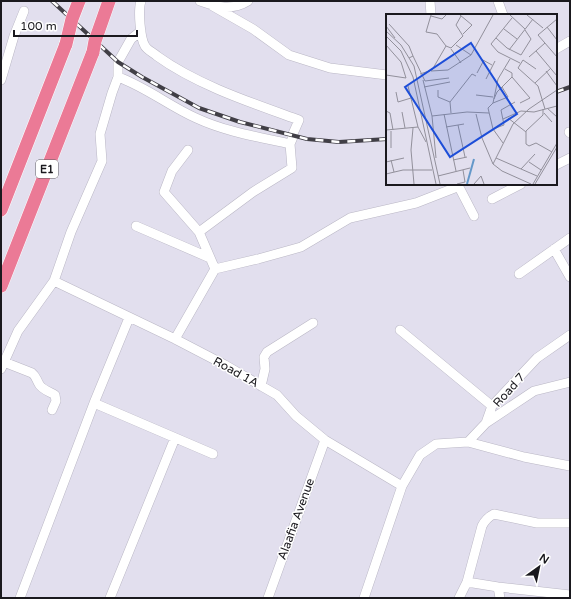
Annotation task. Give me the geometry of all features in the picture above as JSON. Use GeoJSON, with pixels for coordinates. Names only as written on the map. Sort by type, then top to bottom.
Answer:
{"type":"FeatureCollection","features":[{"type":"Feature","properties":{"kind":"highway","name":"E1"},"geometry":{"type":"LineString","coordinates":[[1,210],[66,44],[78,1]]}},
{"type":"Feature","properties":{"kind":"highway","name":"E1"},"geometry":{"type":"LineString","coordinates":[[1,286],[93,52],[95,41],[109,1]]}},
{"type":"Feature","properties":{"kind":"street"},"geometry":{"type":"LineString","coordinates":[[141,1],[141,31],[145,47],[173,67],[239,99],[299,120],[290,144],[292,168],[253,192],[199,232]]}},
{"type":"Feature","properties":{"kind":"street"},"geometry":{"type":"LineString","coordinates":[[200,1],[227,8],[238,6],[248,1]]}},
{"type":"Feature","properties":{"kind":"street"},"geometry":{"type":"LineString","coordinates":[[430,1],[431,14]]}},
{"type":"Feature","properties":{"kind":"street"},"geometry":{"type":"LineString","coordinates":[[498,1],[503,14]]}},
{"type":"Feature","properties":{"kind":"street"},"geometry":{"type":"LineString","coordinates":[[211,5],[253,29],[289,55],[330,68],[386,75]]}},
{"type":"Feature","properties":{"kind":"street"},"geometry":{"type":"LineString","coordinates":[[1,80],[14,36],[24,12]]}},
{"type":"Feature","properties":{"kind":"street"},"geometry":{"type":"LineString","coordinates":[[52,410],[56,401],[55,394],[42,388],[36,376],[32,373],[3,365],[18,331],[54,281],[71,232],[102,161],[100,134],[118,77],[118,62],[130,39],[141,31]]}},
{"type":"Feature","properties":{"kind":"street"},"geometry":{"type":"LineString","coordinates":[[557,48],[570,41]]}},
{"type":"Feature","properties":{"kind":"street"},"geometry":{"type":"LineString","coordinates":[[118,77],[134,83],[196,118],[226,129],[290,144]]}},
{"type":"Feature","properties":{"kind":"street"},"geometry":{"type":"LineString","coordinates":[[188,150],[172,171],[164,192],[199,232],[215,269]]}},
{"type":"Feature","properties":{"kind":"street"},"geometry":{"type":"LineString","coordinates":[[557,165],[570,158]]}},
{"type":"Feature","properties":{"kind":"street"},"geometry":{"type":"LineString","coordinates":[[492,199],[519,185]]}},
{"type":"Feature","properties":{"kind":"street"},"geometry":{"type":"LineString","coordinates":[[175,339],[215,269],[301,247],[350,218],[416,203],[457,187],[460,189],[474,216]]}},
{"type":"Feature","properties":{"kind":"street"},"geometry":{"type":"LineString","coordinates":[[136,226],[210,258]]}},
{"type":"Feature","properties":{"kind":"street"},"geometry":{"type":"LineString","coordinates":[[519,274],[570,238]]}},
{"type":"Feature","properties":{"kind":"street"},"geometry":{"type":"LineString","coordinates":[[554,249],[570,277]]}},
{"type":"Feature","properties":{"kind":"street","name":"Road 1A"},"geometry":{"type":"LineString","coordinates":[[54,281],[175,339],[277,395],[296,416],[325,440],[402,486]]}},
{"type":"Feature","properties":{"kind":"street"},"geometry":{"type":"LineString","coordinates":[[20,598],[94,403],[129,318]]}},
{"type":"Feature","properties":{"kind":"street"},"geometry":{"type":"LineString","coordinates":[[261,386],[265,369],[264,357],[267,352],[313,323]]}},
{"type":"Feature","properties":{"kind":"street"},"geometry":{"type":"LineString","coordinates":[[400,330],[492,406]]}},
{"type":"Feature","properties":{"kind":"street","name":"Road 7"},"geometry":{"type":"LineString","coordinates":[[468,442],[486,423],[492,406],[537,358],[570,335]]}},
{"type":"Feature","properties":{"kind":"street"},"geometry":{"type":"LineString","coordinates":[[486,423],[534,391],[570,382]]}},
{"type":"Feature","properties":{"kind":"street"},"geometry":{"type":"LineString","coordinates":[[94,403],[214,454]]}},
{"type":"Feature","properties":{"kind":"street"},"geometry":{"type":"LineString","coordinates":[[110,598],[175,438]]}},
{"type":"Feature","properties":{"kind":"street","name":"Alaafia Avenue"},"geometry":{"type":"LineString","coordinates":[[268,598],[325,440]]}},
{"type":"Feature","properties":{"kind":"street"},"geometry":{"type":"LineString","coordinates":[[364,598],[402,486],[420,455],[436,444],[468,442],[570,466]]}},
{"type":"Feature","properties":{"kind":"street"},"geometry":{"type":"LineString","coordinates":[[459,598],[467,582],[482,526],[489,516],[494,514],[537,523],[570,523]]}},
{"type":"Feature","properties":{"kind":"street"},"geometry":{"type":"LineString","coordinates":[[467,582],[570,595]]}},
{"type":"Feature","properties":{"kind":"street"},"geometry":{"type":"LineString","coordinates":[[498,587],[500,598]]}},
{"type":"Feature","properties":{"kind":"railway"},"geometry":{"type":"LineString","coordinates":[[52,1],[118,62],[199,108],[240,122],[307,139],[339,142],[386,139]]}},
{"type":"Feature","properties":{"kind":"railway"},"geometry":{"type":"LineString","coordinates":[[557,92],[570,87]]}}]}
